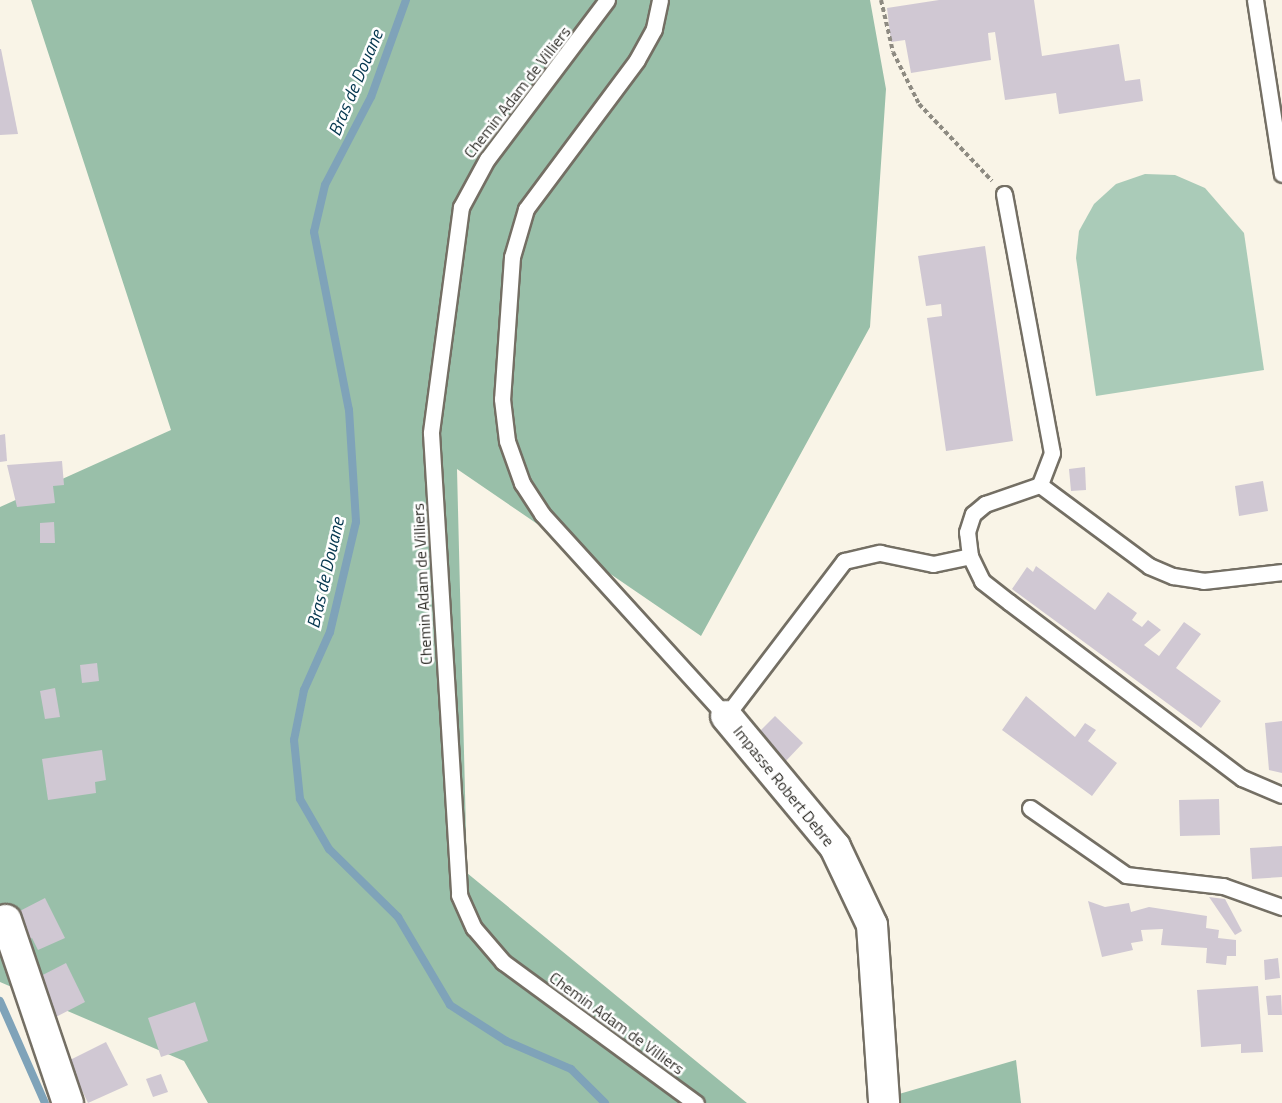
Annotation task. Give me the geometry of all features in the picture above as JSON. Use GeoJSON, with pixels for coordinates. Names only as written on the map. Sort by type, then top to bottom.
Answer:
{"type":"FeatureCollection","features":[{"type":"Feature","properties":{"kind":"street","name":"Impasse Robert Debre"},"geometry":{"type":"LineString","coordinates":[[726,716],[835,847],[872,925],[884,1103]]}},
{"type":"Feature","properties":{"kind":"street"},"geometry":{"type":"LineString","coordinates":[[6,920],[68,1103]]}},
{"type":"Feature","properties":{"kind":"lane","name":"Chemin Adam de Villiers"},"geometry":{"type":"LineString","coordinates":[[607,0],[487,159],[461,207],[431,433],[459,895],[474,928],[503,962],[696,1103]]}},
{"type":"Feature","properties":{"kind":"lane"},"geometry":{"type":"LineString","coordinates":[[660,0],[654,29],[637,60],[526,209],[508,282],[502,399],[507,441],[542,514],[726,716],[844,561],[880,553],[933,564],[970,556]]}},
{"type":"Feature","properties":{"kind":"lane"},"geometry":{"type":"LineString","coordinates":[[1255,0],[1282,174]]}},
{"type":"Feature","properties":{"kind":"lane"},"geometry":{"type":"LineString","coordinates":[[1004,194],[1052,453],[1040,485],[973,514],[967,532],[970,556],[982,581],[1008,602],[1242,778],[1282,795]]}},
{"type":"Feature","properties":{"kind":"lane"},"geometry":{"type":"LineString","coordinates":[[1040,485],[1149,566],[1173,576],[1203,581],[1282,572]]}},
{"type":"Feature","properties":{"kind":"lane"},"geometry":{"type":"LineString","coordinates":[[1030,808],[1126,875],[1223,885],[1282,907]]}},
{"type":"Feature","properties":{"kind":"path"},"geometry":{"type":"LineString","coordinates":[[880,0],[893,52],[919,104],[1004,194]]}},
{"type":"Feature","properties":{"kind":"green space"},"geometry":{"type":"Polygon","coordinates":[[[31,0],[870,0],[886,89],[870,327],[701,636],[457,469],[467,873],[747,1103],[208,1103],[184,1061],[0,982],[0,507],[171,430],[31,0]]]}},
{"type":"Feature","properties":{"kind":"green space"},"geometry":{"type":"Polygon","coordinates":[[[1145,174],[1175,175],[1205,188],[1244,233],[1264,370],[1096,396],[1076,258],[1079,231],[1094,204],[1116,184],[1145,174]]]}},
{"type":"Feature","properties":{"kind":"green space"},"geometry":{"type":"Polygon","coordinates":[[[1016,1060],[1021,1103],[868,1103],[1016,1060]]]}},
{"type":"Feature","properties":{"kind":"building"},"geometry":{"type":"Polygon","coordinates":[[[939,0],[1034,0],[1042,56],[1119,44],[1125,81],[1140,79],[1143,101],[1059,114],[1056,93],[1005,100],[995,32],[988,33],[991,60],[911,73],[905,40],[891,42],[887,8],[939,0]]]}},
{"type":"Feature","properties":{"kind":"building"},"geometry":{"type":"Polygon","coordinates":[[[1,49],[18,134],[0,135],[1,49]]]}},
{"type":"Feature","properties":{"kind":"building"},"geometry":{"type":"Polygon","coordinates":[[[985,246],[1013,441],[946,451],[927,318],[942,316],[941,304],[926,306],[918,256],[985,246]]]}},
{"type":"Feature","properties":{"kind":"building"},"geometry":{"type":"Polygon","coordinates":[[[5,434],[7,461],[0,462],[0,435],[5,434]]]}},
{"type":"Feature","properties":{"kind":"building"},"geometry":{"type":"Polygon","coordinates":[[[62,461],[64,485],[53,486],[55,503],[17,507],[7,465],[62,461]]]}},
{"type":"Feature","properties":{"kind":"building"},"geometry":{"type":"Polygon","coordinates":[[[1085,467],[1086,490],[1071,491],[1069,469],[1085,467]]]}},
{"type":"Feature","properties":{"kind":"building"},"geometry":{"type":"Polygon","coordinates":[[[1263,481],[1268,511],[1239,516],[1235,486],[1263,481]]]}},
{"type":"Feature","properties":{"kind":"building"},"geometry":{"type":"Polygon","coordinates":[[[54,522],[55,543],[40,543],[40,523],[54,522]]]}},
{"type":"Feature","properties":{"kind":"building"},"geometry":{"type":"Polygon","coordinates":[[[1036,566],[1095,610],[1108,592],[1137,613],[1132,620],[1142,627],[1148,620],[1161,630],[1144,645],[1159,656],[1184,622],[1201,634],[1176,668],[1221,701],[1201,728],[1012,589],[1027,567],[1033,572],[1036,566]]]}},
{"type":"Feature","properties":{"kind":"building"},"geometry":{"type":"Polygon","coordinates":[[[97,663],[99,681],[82,683],[80,665],[97,663]]]}},
{"type":"Feature","properties":{"kind":"building"},"geometry":{"type":"Polygon","coordinates":[[[55,688],[60,717],[45,719],[40,691],[55,688]]]}},
{"type":"Feature","properties":{"kind":"building"},"geometry":{"type":"Polygon","coordinates":[[[1026,696],[1075,737],[1085,723],[1096,730],[1088,741],[1117,763],[1092,796],[1002,730],[1026,696]]]}},
{"type":"Feature","properties":{"kind":"building"},"geometry":{"type":"Polygon","coordinates":[[[775,716],[803,743],[783,764],[754,737],[775,716]]]}},
{"type":"Feature","properties":{"kind":"building"},"geometry":{"type":"Polygon","coordinates":[[[1282,721],[1282,773],[1269,770],[1265,723],[1282,721]]]}},
{"type":"Feature","properties":{"kind":"building"},"geometry":{"type":"Polygon","coordinates":[[[102,750],[106,780],[95,782],[96,793],[48,800],[42,759],[102,750]]]}},
{"type":"Feature","properties":{"kind":"building"},"geometry":{"type":"Polygon","coordinates":[[[1219,799],[1220,835],[1180,836],[1179,800],[1219,799]]]}},
{"type":"Feature","properties":{"kind":"building"},"geometry":{"type":"Polygon","coordinates":[[[1282,846],[1282,877],[1252,879],[1250,848],[1282,846]]]}},
{"type":"Feature","properties":{"kind":"building"},"geometry":{"type":"Polygon","coordinates":[[[1209,897],[1225,899],[1242,931],[1235,935],[1209,897]]]}},
{"type":"Feature","properties":{"kind":"building"},"geometry":{"type":"Polygon","coordinates":[[[45,898],[65,938],[38,950],[32,938],[25,942],[12,915],[45,898]]]}},
{"type":"Feature","properties":{"kind":"building"},"geometry":{"type":"Polygon","coordinates":[[[1088,901],[1105,907],[1129,903],[1131,912],[1149,907],[1207,916],[1206,928],[1219,930],[1218,938],[1236,940],[1236,956],[1227,956],[1226,965],[1206,963],[1207,948],[1161,945],[1163,929],[1141,930],[1143,941],[1131,943],[1133,950],[1102,957],[1088,901]]]}},
{"type":"Feature","properties":{"kind":"building"},"geometry":{"type":"Polygon","coordinates":[[[1278,958],[1280,978],[1265,980],[1264,960],[1278,958]]]}},
{"type":"Feature","properties":{"kind":"building"},"geometry":{"type":"Polygon","coordinates":[[[66,963],[85,1002],[52,1019],[33,980],[66,963]]]}},
{"type":"Feature","properties":{"kind":"building"},"geometry":{"type":"Polygon","coordinates":[[[1258,986],[1263,1052],[1241,1053],[1241,1044],[1201,1047],[1197,990],[1258,986]]]}},
{"type":"Feature","properties":{"kind":"building"},"geometry":{"type":"Polygon","coordinates":[[[1281,995],[1282,1015],[1268,1015],[1266,996],[1281,995]]]}},
{"type":"Feature","properties":{"kind":"building"},"geometry":{"type":"Polygon","coordinates":[[[195,1002],[208,1041],[161,1057],[148,1018],[195,1002]]]}},
{"type":"Feature","properties":{"kind":"building"},"geometry":{"type":"Polygon","coordinates":[[[106,1042],[128,1085],[88,1103],[68,1061],[106,1042]]]}},
{"type":"Feature","properties":{"kind":"building"},"geometry":{"type":"Polygon","coordinates":[[[161,1074],[168,1092],[153,1097],[146,1079],[161,1074]]]}},
{"type":"Feature","properties":{"kind":"waterway","name":"Bras de Douane"},"geometry":{"type":"LineString","coordinates":[[406,0],[371,97],[325,185],[314,232],[349,410],[356,522],[330,632],[304,690],[294,740],[300,799],[329,849],[398,917],[450,1005],[506,1041],[571,1069],[605,1103]]}},
{"type":"Feature","properties":{"kind":"waterway"},"geometry":{"type":"LineString","coordinates":[[0,1001],[45,1103]]}}]}
